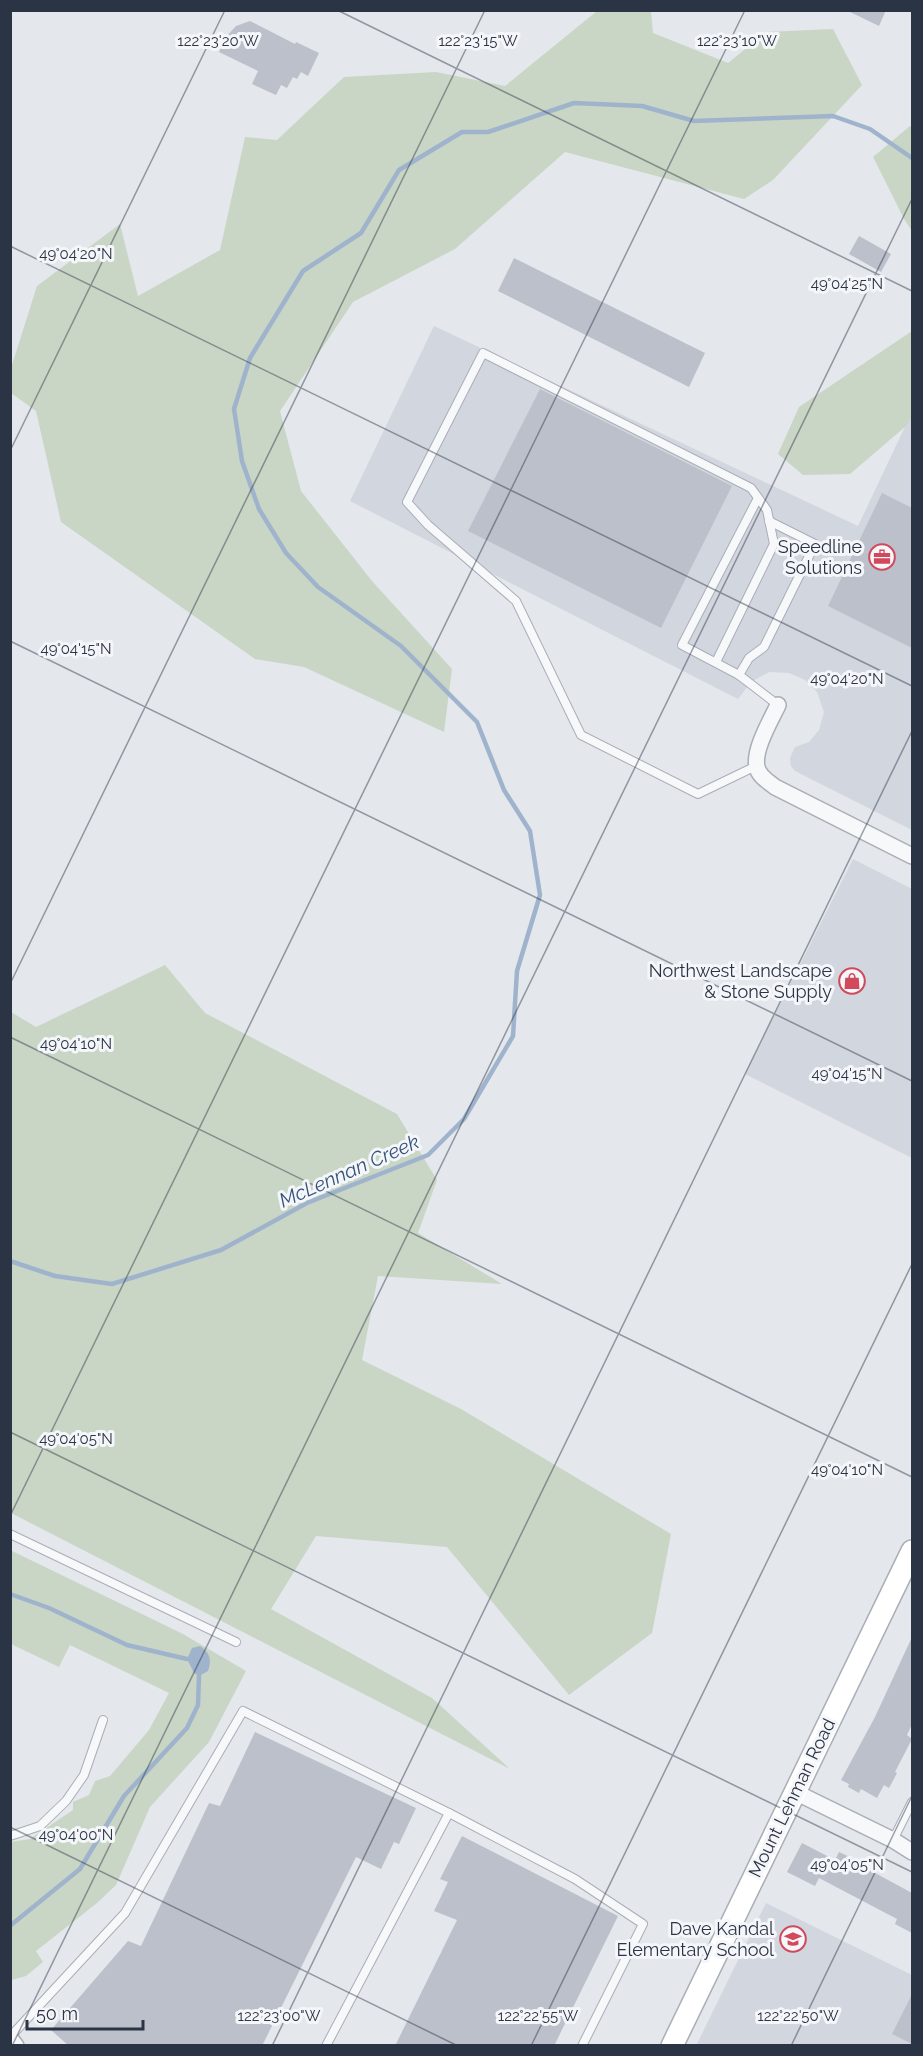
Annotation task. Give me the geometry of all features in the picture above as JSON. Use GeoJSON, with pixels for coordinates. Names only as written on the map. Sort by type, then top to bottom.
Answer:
{"type":"FeatureCollection","features":[{"type":"Feature","properties":{"kind":"main road","name":"Mount Lehman Road"},"geometry":{"type":"LineString","coordinates":[[672,2046],[912,1551]]}},
{"type":"Feature","properties":{"kind":"street"},"geometry":{"type":"LineString","coordinates":[[778,705],[758,751],[756,766],[762,778],[912,856]]}},
{"type":"Feature","properties":{"kind":"street"},"geometry":{"type":"LineString","coordinates":[[795,1792],[894,1840],[912,1852]]}},
{"type":"Feature","properties":{"kind":"street"},"geometry":{"type":"LineString","coordinates":[[10,2038],[16,2046]]}},
{"type":"Feature","properties":{"kind":"lane"},"geometry":{"type":"LineString","coordinates":[[716,662],[774,544],[767,510],[751,488],[483,353],[407,502],[428,525],[516,602],[581,735],[698,794],[756,766]]}},
{"type":"Feature","properties":{"kind":"lane"},"geometry":{"type":"LineString","coordinates":[[758,498],[682,645],[739,675],[778,705]]}},
{"type":"Feature","properties":{"kind":"lane"},"geometry":{"type":"LineString","coordinates":[[739,675],[749,658],[764,647],[815,544],[769,521]]}},
{"type":"Feature","properties":{"kind":"lane"},"geometry":{"type":"LineString","coordinates":[[10,1534],[236,1642]]}},
{"type":"Feature","properties":{"kind":"lane"},"geometry":{"type":"LineString","coordinates":[[10,2038],[125,1913],[243,1711],[575,1879],[643,1924],[582,2046]]}},
{"type":"Feature","properties":{"kind":"lane"},"geometry":{"type":"LineString","coordinates":[[10,1836],[40,1826],[66,1800],[84,1775],[103,1720]]}},
{"type":"Feature","properties":{"kind":"lane"},"geometry":{"type":"LineString","coordinates":[[894,1840],[912,1802]]}},
{"type":"Feature","properties":{"kind":"lane"},"geometry":{"type":"LineString","coordinates":[[326,2046],[448,1813]]}},
{"type":"Feature","properties":{"kind":"shaded area"},"geometry":{"type":"Polygon","coordinates":[[[434,326],[858,526],[912,412],[912,830],[795,771],[791,766],[790,758],[795,747],[809,742],[819,730],[824,712],[817,692],[805,680],[789,673],[769,672],[751,682],[738,699],[350,501],[434,326]]]}},
{"type":"Feature","properties":{"kind":"shaded area","name":"Northwest Landscape & Stone Supply"},"geometry":{"type":"Polygon","coordinates":[[[853,859],[912,889],[912,1158],[745,1074],[853,859]]]}},
{"type":"Feature","properties":{"kind":"shaded area","name":"Dave Kandal Elementary School"},"geometry":{"type":"Polygon","coordinates":[[[766,1903],[912,1975],[912,2045],[696,2046],[766,1903]]]}},
{"type":"Feature","properties":{"kind":"green space"},"geometry":{"type":"Polygon","coordinates":[[[597,11],[651,11],[653,33],[728,63],[766,32],[833,29],[862,85],[773,180],[744,199],[565,152],[455,249],[353,302],[280,411],[301,491],[372,581],[452,669],[444,732],[304,667],[255,659],[61,522],[36,411],[11,393],[11,368],[37,286],[120,224],[138,296],[220,250],[245,137],[277,140],[344,77],[436,72],[505,86],[597,11]]]}},
{"type":"Feature","properties":{"kind":"green space"},"geometry":{"type":"Polygon","coordinates":[[[910,126],[912,127],[912,231],[873,157],[910,126]]]}},
{"type":"Feature","properties":{"kind":"green space"},"geometry":{"type":"Polygon","coordinates":[[[912,331],[912,417],[906,426],[850,474],[803,475],[778,454],[799,407],[912,331]]]}},
{"type":"Feature","properties":{"kind":"green space"},"geometry":{"type":"Polygon","coordinates":[[[165,965],[205,1013],[397,1114],[437,1180],[418,1233],[502,1284],[378,1276],[362,1360],[461,1409],[671,1534],[652,1633],[569,1695],[447,1547],[316,1536],[271,1609],[432,1698],[510,1769],[11,1513],[11,1012],[36,1027],[165,965]]]}},
{"type":"Feature","properties":{"kind":"green space"},"geometry":{"type":"Polygon","coordinates":[[[10,1550],[183,1634],[246,1671],[209,1742],[150,1807],[116,1885],[36,1951],[43,1962],[26,1976],[11,1980],[11,1842],[30,1839],[73,1810],[73,1802],[89,1795],[95,1781],[110,1776],[149,1730],[169,1693],[70,1645],[59,1667],[11,1644],[10,1550]]]}},
{"type":"Feature","properties":{"kind":"water"},"geometry":{"type":"Polygon","coordinates":[[[200,1646],[208,1654],[210,1663],[208,1671],[199,1676],[194,1673],[187,1659],[192,1648],[200,1646]]]}},
{"type":"Feature","properties":{"kind":"building"},"geometry":{"type":"Polygon","coordinates":[[[846,10],[886,10],[879,26],[846,10]]]}},
{"type":"Feature","properties":{"kind":"building"},"geometry":{"type":"Polygon","coordinates":[[[250,21],[295,44],[296,42],[319,53],[308,76],[301,72],[297,79],[293,77],[287,88],[281,85],[276,95],[252,84],[258,71],[219,52],[226,37],[236,26],[250,21]]]}},
{"type":"Feature","properties":{"kind":"building"},"geometry":{"type":"Polygon","coordinates":[[[859,236],[891,254],[881,272],[849,254],[859,236]]]}},
{"type":"Feature","properties":{"kind":"building"},"geometry":{"type":"Polygon","coordinates":[[[514,258],[705,353],[689,387],[498,291],[514,258]]]}},
{"type":"Feature","properties":{"kind":"building"},"geometry":{"type":"Polygon","coordinates":[[[540,389],[732,486],[661,628],[468,531],[540,389]]]}},
{"type":"Feature","properties":{"kind":"building","name":"Speedline Solutions"},"geometry":{"type":"Polygon","coordinates":[[[882,493],[912,508],[912,648],[828,606],[882,493]]]}},
{"type":"Feature","properties":{"kind":"building"},"geometry":{"type":"Polygon","coordinates":[[[912,1637],[912,1724],[907,1735],[912,1739],[889,1788],[884,1785],[877,1798],[861,1789],[859,1793],[841,1780],[875,1717],[912,1637]]]}},
{"type":"Feature","properties":{"kind":"building"},"geometry":{"type":"Polygon","coordinates":[[[255,1732],[416,1808],[399,1844],[394,1842],[381,1869],[356,1857],[262,2046],[69,2046],[51,2030],[128,1941],[141,1946],[209,1803],[220,1806],[255,1732]]]}},
{"type":"Feature","properties":{"kind":"building"},"geometry":{"type":"Polygon","coordinates":[[[462,1836],[618,1916],[554,2046],[395,2046],[457,1920],[434,1911],[448,1882],[440,1879],[462,1836]]]}},
{"type":"Feature","properties":{"kind":"building"},"geometry":{"type":"Polygon","coordinates":[[[802,1843],[835,1860],[839,1852],[912,1893],[912,1933],[895,1924],[897,1919],[819,1878],[815,1886],[787,1872],[802,1843]]]}},
{"type":"Feature","properties":{"kind":"building"},"geometry":{"type":"Polygon","coordinates":[[[912,1994],[912,2044],[892,2034],[912,1994]]]}},
{"type":"Feature","properties":{"kind":"waterway","name":"McLennan Creek"},"geometry":{"type":"LineString","coordinates":[[10,1261],[55,1276],[112,1284],[221,1250],[307,1203],[428,1155],[464,1119],[513,1036],[517,971],[540,895],[530,831],[504,790],[477,722],[401,646],[318,587],[286,553],[259,509],[242,461],[234,409],[250,358],[303,271],[361,233],[399,170],[462,132],[488,132],[574,103],[642,106],[694,121],[833,116],[870,129],[912,158]]}},
{"type":"Feature","properties":{"kind":"waterway"},"geometry":{"type":"LineString","coordinates":[[10,1594],[49,1608],[127,1645],[187,1659]]}},
{"type":"Feature","properties":{"kind":"waterway"},"geometry":{"type":"LineString","coordinates":[[11,1925],[80,1869],[124,1796],[187,1728],[198,1705],[199,1676]]}},
{"type":"Feature","properties":{"kind":"place","name":"Speedline Solutions"},"geometry":{"type":"Point","coordinates":[882,557]}},
{"type":"Feature","properties":{"kind":"place","name":"Northwest Landscape & Stone Supply"},"geometry":{"type":"Point","coordinates":[852,981]}},
{"type":"Feature","properties":{"kind":"place","name":"Dave Kandal Elementary School"},"geometry":{"type":"Point","coordinates":[793,1939]}}]}
